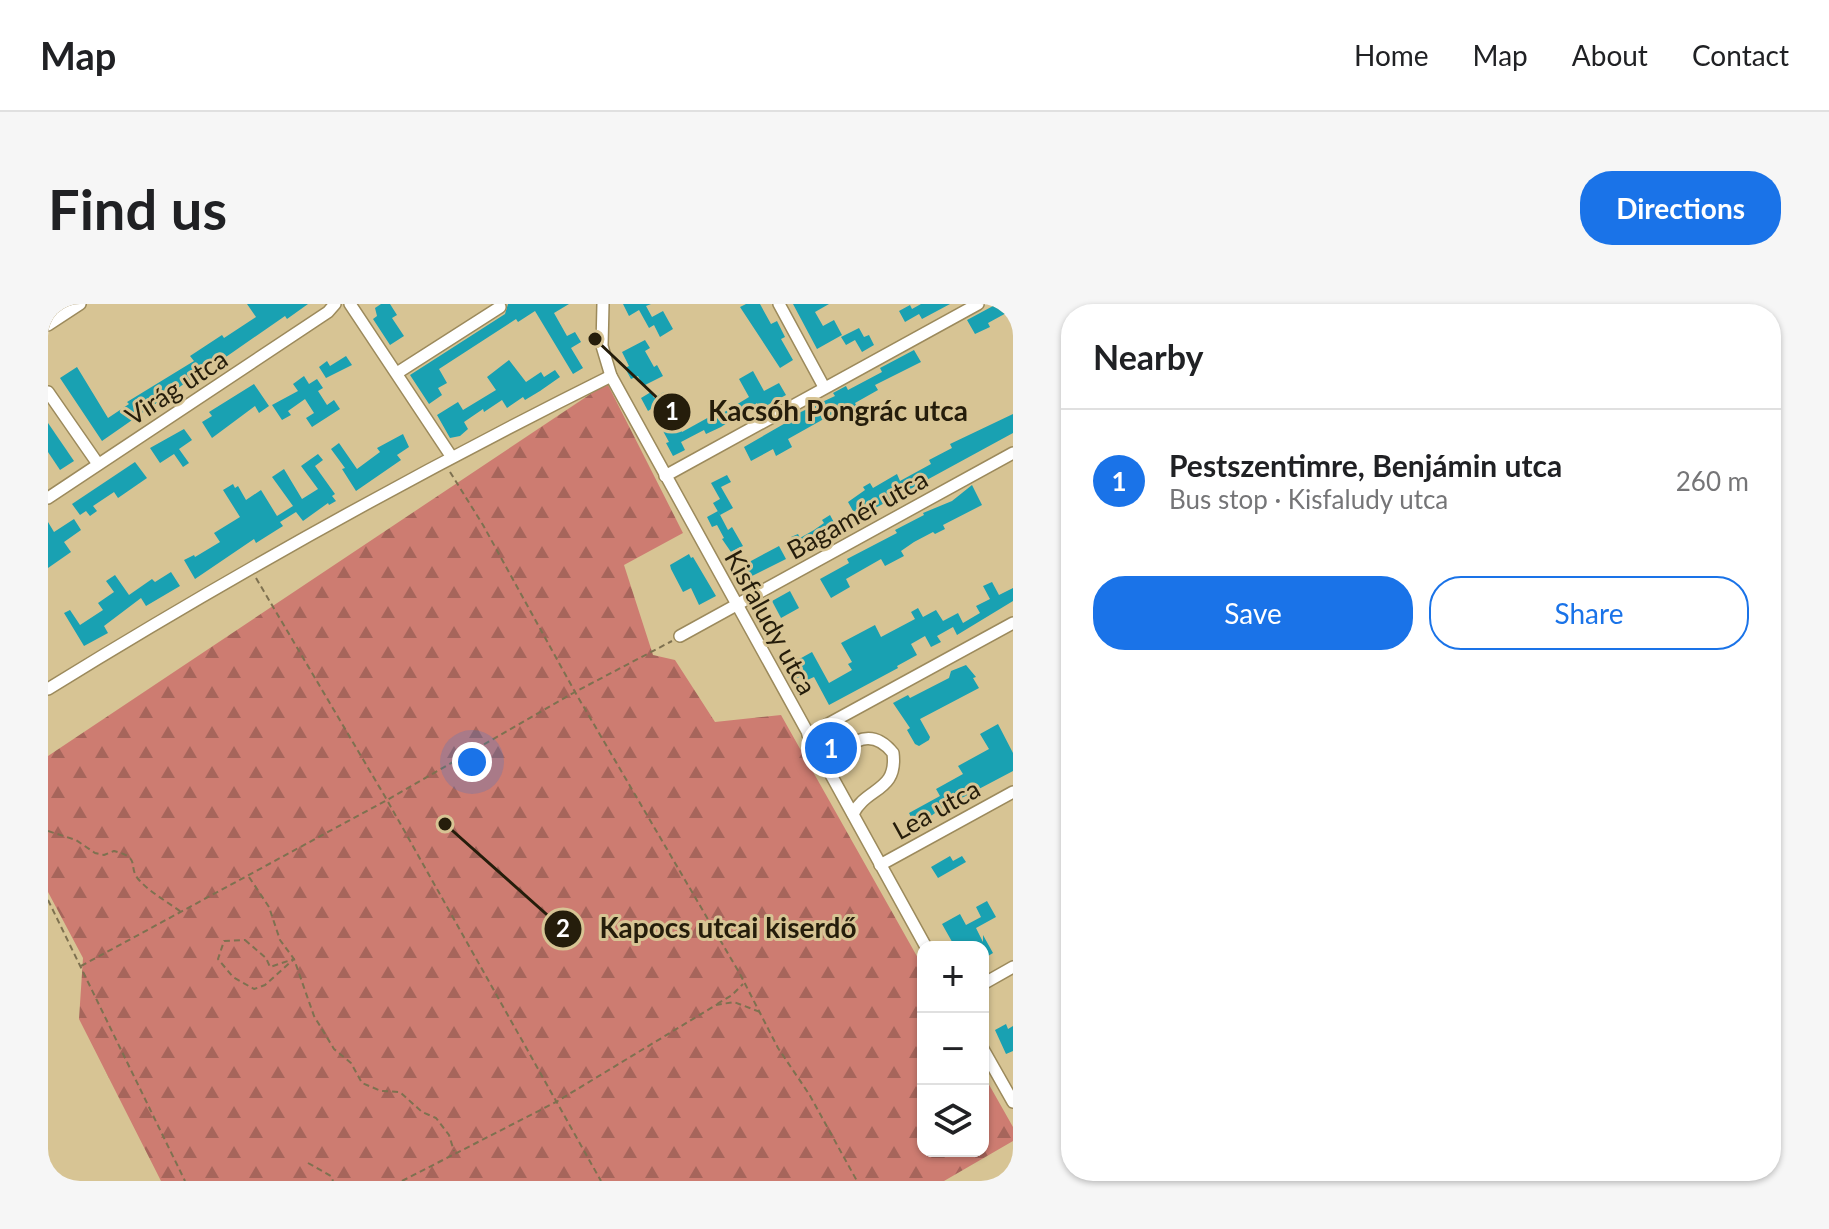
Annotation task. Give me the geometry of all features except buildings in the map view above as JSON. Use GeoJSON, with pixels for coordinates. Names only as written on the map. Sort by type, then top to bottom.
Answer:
{"type":"FeatureCollection","features":[{"type":"Feature","properties":{"kind":"street"},"geometry":{"type":"LineString","coordinates":[[48,325],[80,304]]}},
{"type":"Feature","properties":{"kind":"street","name":"Kisfaludy utca"},"geometry":{"type":"LineString","coordinates":[[603,304],[604,358],[611,376],[923,941]]}},
{"type":"Feature","properties":{"kind":"street"},"geometry":{"type":"LineString","coordinates":[[779,304],[824,387]]}},
{"type":"Feature","properties":{"kind":"street"},"geometry":{"type":"LineString","coordinates":[[665,476],[978,304]]}},
{"type":"Feature","properties":{"kind":"street"},"geometry":{"type":"LineString","coordinates":[[397,373],[500,307]]}},
{"type":"Feature","properties":{"kind":"street","name":"Virág utca"},"geometry":{"type":"LineString","coordinates":[[48,498],[331,308],[353,308]]}},
{"type":"Feature","properties":{"kind":"street"},"geometry":{"type":"LineString","coordinates":[[353,308],[397,373],[447,458]]}},
{"type":"Feature","properties":{"kind":"street"},"geometry":{"type":"LineString","coordinates":[[48,689],[250,567],[447,458],[611,376]]}},
{"type":"Feature","properties":{"kind":"street"},"geometry":{"type":"LineString","coordinates":[[48,392],[98,464]]}},
{"type":"Feature","properties":{"kind":"street","name":"Bagamér utca"},"geometry":{"type":"LineString","coordinates":[[680,636],[1013,453]]}},
{"type":"Feature","properties":{"kind":"street"},"geometry":{"type":"LineString","coordinates":[[808,735],[1013,623]]}},
{"type":"Feature","properties":{"kind":"street"},"geometry":{"type":"LineString","coordinates":[[828,771],[836,757],[861,739],[871,737],[880,740],[893,753],[892,774],[887,783],[858,805],[853,814]]}},
{"type":"Feature","properties":{"kind":"street","name":"Lea utca"},"geometry":{"type":"LineString","coordinates":[[880,865],[1013,792]]}},
{"type":"Feature","properties":{"kind":"street"},"geometry":{"type":"LineString","coordinates":[[989,981],[1013,967]]}},
{"type":"Feature","properties":{"kind":"street"},"geometry":{"type":"LineString","coordinates":[[989,1060],[1013,1102]]}},
{"type":"Feature","properties":{"kind":"path"},"geometry":{"type":"LineString","coordinates":[[447,458],[575,692],[857,1181]]}},
{"type":"Feature","properties":{"kind":"path"},"geometry":{"type":"LineString","coordinates":[[250,567],[387,800],[601,1181]]}},
{"type":"Feature","properties":{"kind":"path"},"geometry":{"type":"LineString","coordinates":[[81,966],[680,636]]}},
{"type":"Feature","properties":{"kind":"path"},"geometry":{"type":"LineString","coordinates":[[48,838],[49,832],[76,840],[95,853],[104,855],[114,851],[127,854],[135,864],[135,875],[142,884],[181,912]]}},
{"type":"Feature","properties":{"kind":"path"},"geometry":{"type":"LineString","coordinates":[[248,876],[269,907],[280,940],[294,959],[314,1016],[334,1049],[351,1063],[362,1083],[381,1091],[400,1092],[422,1112],[436,1118],[449,1135],[455,1152]]}},
{"type":"Feature","properties":{"kind":"path"},"geometry":{"type":"LineString","coordinates":[[48,900],[185,1181]]}},
{"type":"Feature","properties":{"kind":"path"},"geometry":{"type":"LineString","coordinates":[[245,940],[266,958],[270,967],[294,959],[265,985],[254,989],[233,977],[218,959],[224,941],[245,940]]}},
{"type":"Feature","properties":{"kind":"path"},"geometry":{"type":"LineString","coordinates":[[402,1181],[556,1102],[732,995],[744,982]]}},
{"type":"Feature","properties":{"kind":"path"},"geometry":{"type":"LineString","coordinates":[[716,1005],[734,1002],[761,1013]]}},
{"type":"Feature","properties":{"kind":"path"},"geometry":{"type":"LineString","coordinates":[[308,1163],[331,1176],[333,1181]]}},
{"type":"Feature","properties":{"kind":"green space"},"geometry":{"type":"Polygon","coordinates":[[[607,383],[683,533],[624,565],[653,655],[675,660],[715,722],[781,715],[917,956],[917,1157],[985,1157],[944,1181],[161,1181],[79,1019],[83,958],[48,892],[48,756],[607,383]]]}},
{"type":"Feature","properties":{"kind":"green space"},"geometry":{"type":"Polygon","coordinates":[[[989,1085],[1013,1127],[1013,1141],[989,1155],[989,1085]]]}},
{"type":"Feature","properties":{"kind":"place","name":"Kacsóh Pongrác utca"},"geometry":{"type":"Point","coordinates":[595,339]}},
{"type":"Feature","properties":{"kind":"place","name":"Pestszentimre, Benjámin utca"},"geometry":{"type":"Point","coordinates":[831,748]}},
{"type":"Feature","properties":{"kind":"place","name":"Kapocs utcai kiserdő"},"geometry":{"type":"Point","coordinates":[445,824]}}]}
